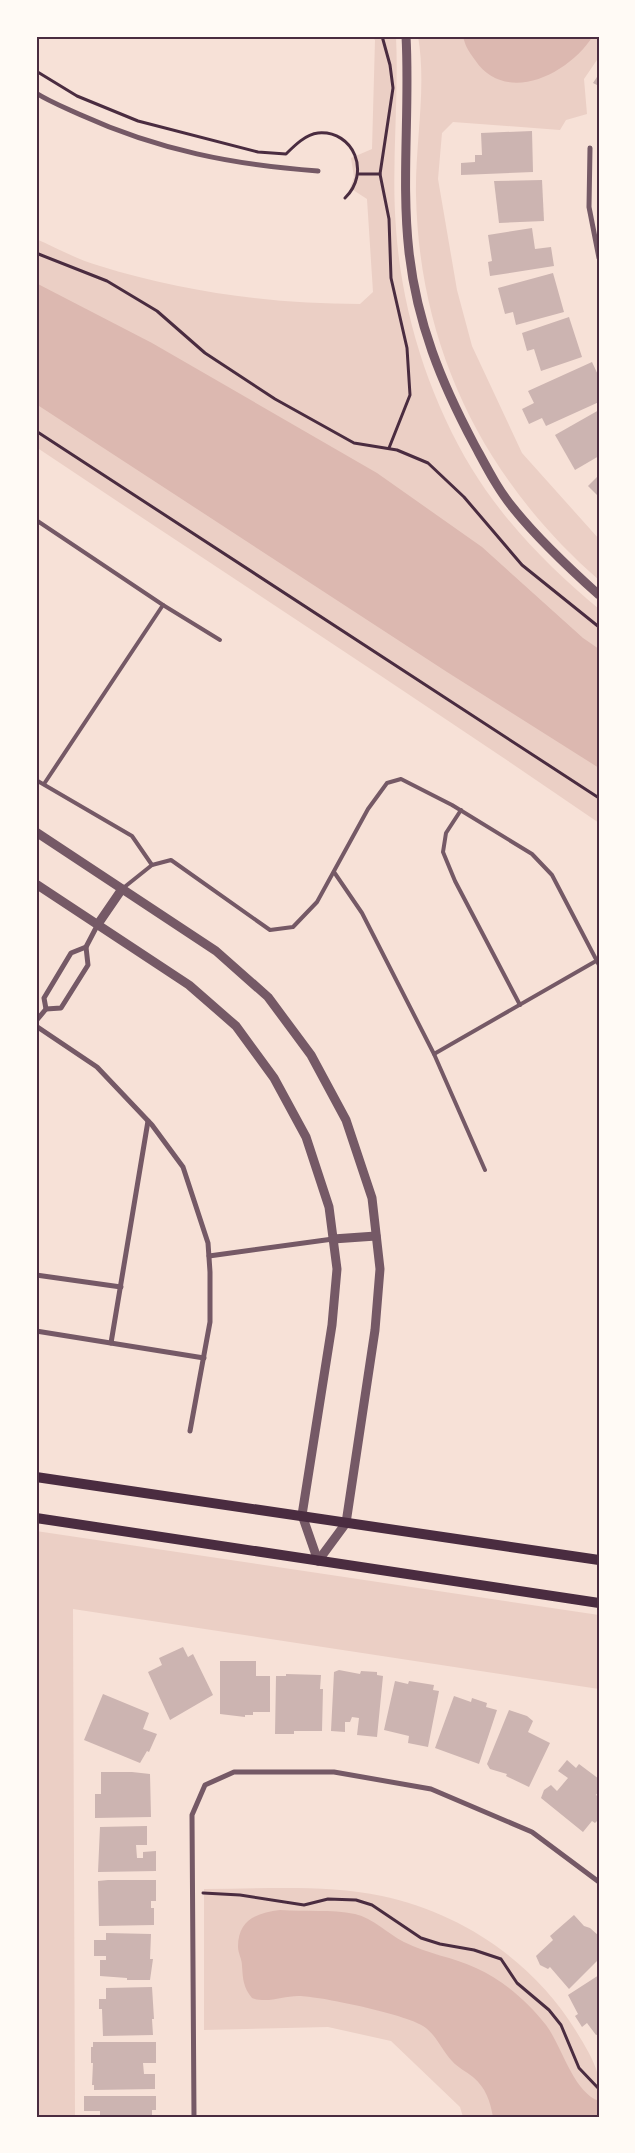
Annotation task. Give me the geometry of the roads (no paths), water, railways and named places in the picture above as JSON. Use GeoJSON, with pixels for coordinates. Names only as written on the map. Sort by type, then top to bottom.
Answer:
{"type":"FeatureCollection","features":[{"type":"Feature","properties":{"kind":"main road"},"geometry":{"type":"LineString","coordinates":[[36,1477],[599,1560]]}},
{"type":"Feature","properties":{"kind":"main road"},"geometry":{"type":"LineString","coordinates":[[36,1518],[599,1603]]}},
{"type":"Feature","properties":{"kind":"street"},"geometry":{"type":"LineString","coordinates":[[406,36],[408,86],[407,213],[415,293],[426,336],[442,380],[461,420],[512,507],[572,571],[599,595]]}},
{"type":"Feature","properties":{"kind":"street"},"geometry":{"type":"LineString","coordinates":[[36,92],[99,123],[156,145],[210,158],[262,167],[318,171]]}},
{"type":"Feature","properties":{"kind":"street"},"geometry":{"type":"LineString","coordinates":[[590,148],[589,207],[599,258]]}},
{"type":"Feature","properties":{"kind":"street"},"geometry":{"type":"LineString","coordinates":[[36,832],[216,950],[268,997],[311,1055],[346,1120],[372,1198],[380,1269],[375,1330],[346,1523],[318,1562]]}},
{"type":"Feature","properties":{"kind":"street"},"geometry":{"type":"LineString","coordinates":[[36,884],[189,985],[236,1026],[274,1078],[306,1137],[330,1207],[337,1269],[332,1325],[302,1515],[318,1562]]}},
{"type":"Feature","properties":{"kind":"street"},"geometry":{"type":"LineString","coordinates":[[46,1008],[61,1008],[88,965],[86,947],[98,924],[122,889]]}},
{"type":"Feature","properties":{"kind":"street"},"geometry":{"type":"LineString","coordinates":[[36,1021],[46,1008],[44,998],[71,953],[86,947]]}},
{"type":"Feature","properties":{"kind":"street"},"geometry":{"type":"LineString","coordinates":[[36,1026],[97,1067],[148,1121],[183,1167],[208,1243],[209,1256],[210,1322],[190,1431]]}},
{"type":"Feature","properties":{"kind":"street"},"geometry":{"type":"LineString","coordinates":[[111,1344],[148,1121]]}},
{"type":"Feature","properties":{"kind":"street"},"geometry":{"type":"LineString","coordinates":[[209,1256],[333,1239],[376,1236]]}},
{"type":"Feature","properties":{"kind":"street"},"geometry":{"type":"LineString","coordinates":[[36,1275],[121,1287]]}},
{"type":"Feature","properties":{"kind":"street"},"geometry":{"type":"LineString","coordinates":[[36,1331],[204,1358]]}},
{"type":"Feature","properties":{"kind":"street"},"geometry":{"type":"LineString","coordinates":[[194,2117],[192,1815],[205,1785],[234,1772],[334,1772],[431,1788],[532,1832],[599,1882]]}},
{"type":"Feature","properties":{"kind":"lane"},"geometry":{"type":"LineString","coordinates":[[36,520],[163,605],[220,640]]}},
{"type":"Feature","properties":{"kind":"lane"},"geometry":{"type":"LineString","coordinates":[[44,784],[163,605]]}},
{"type":"Feature","properties":{"kind":"lane"},"geometry":{"type":"LineString","coordinates":[[122,889],[152,865],[171,860],[270,930],[293,927],[317,902],[368,809],[387,784],[401,779],[461,810],[532,854],[552,875],[598,963],[434,1054]]}},
{"type":"Feature","properties":{"kind":"lane"},"geometry":{"type":"LineString","coordinates":[[36,780],[132,836],[152,865]]}},
{"type":"Feature","properties":{"kind":"lane"},"geometry":{"type":"LineString","coordinates":[[461,810],[446,833],[443,852],[455,881],[520,1005]]}},
{"type":"Feature","properties":{"kind":"lane"},"geometry":{"type":"LineString","coordinates":[[334,872],[362,913],[434,1054],[485,1170]]}}]}
